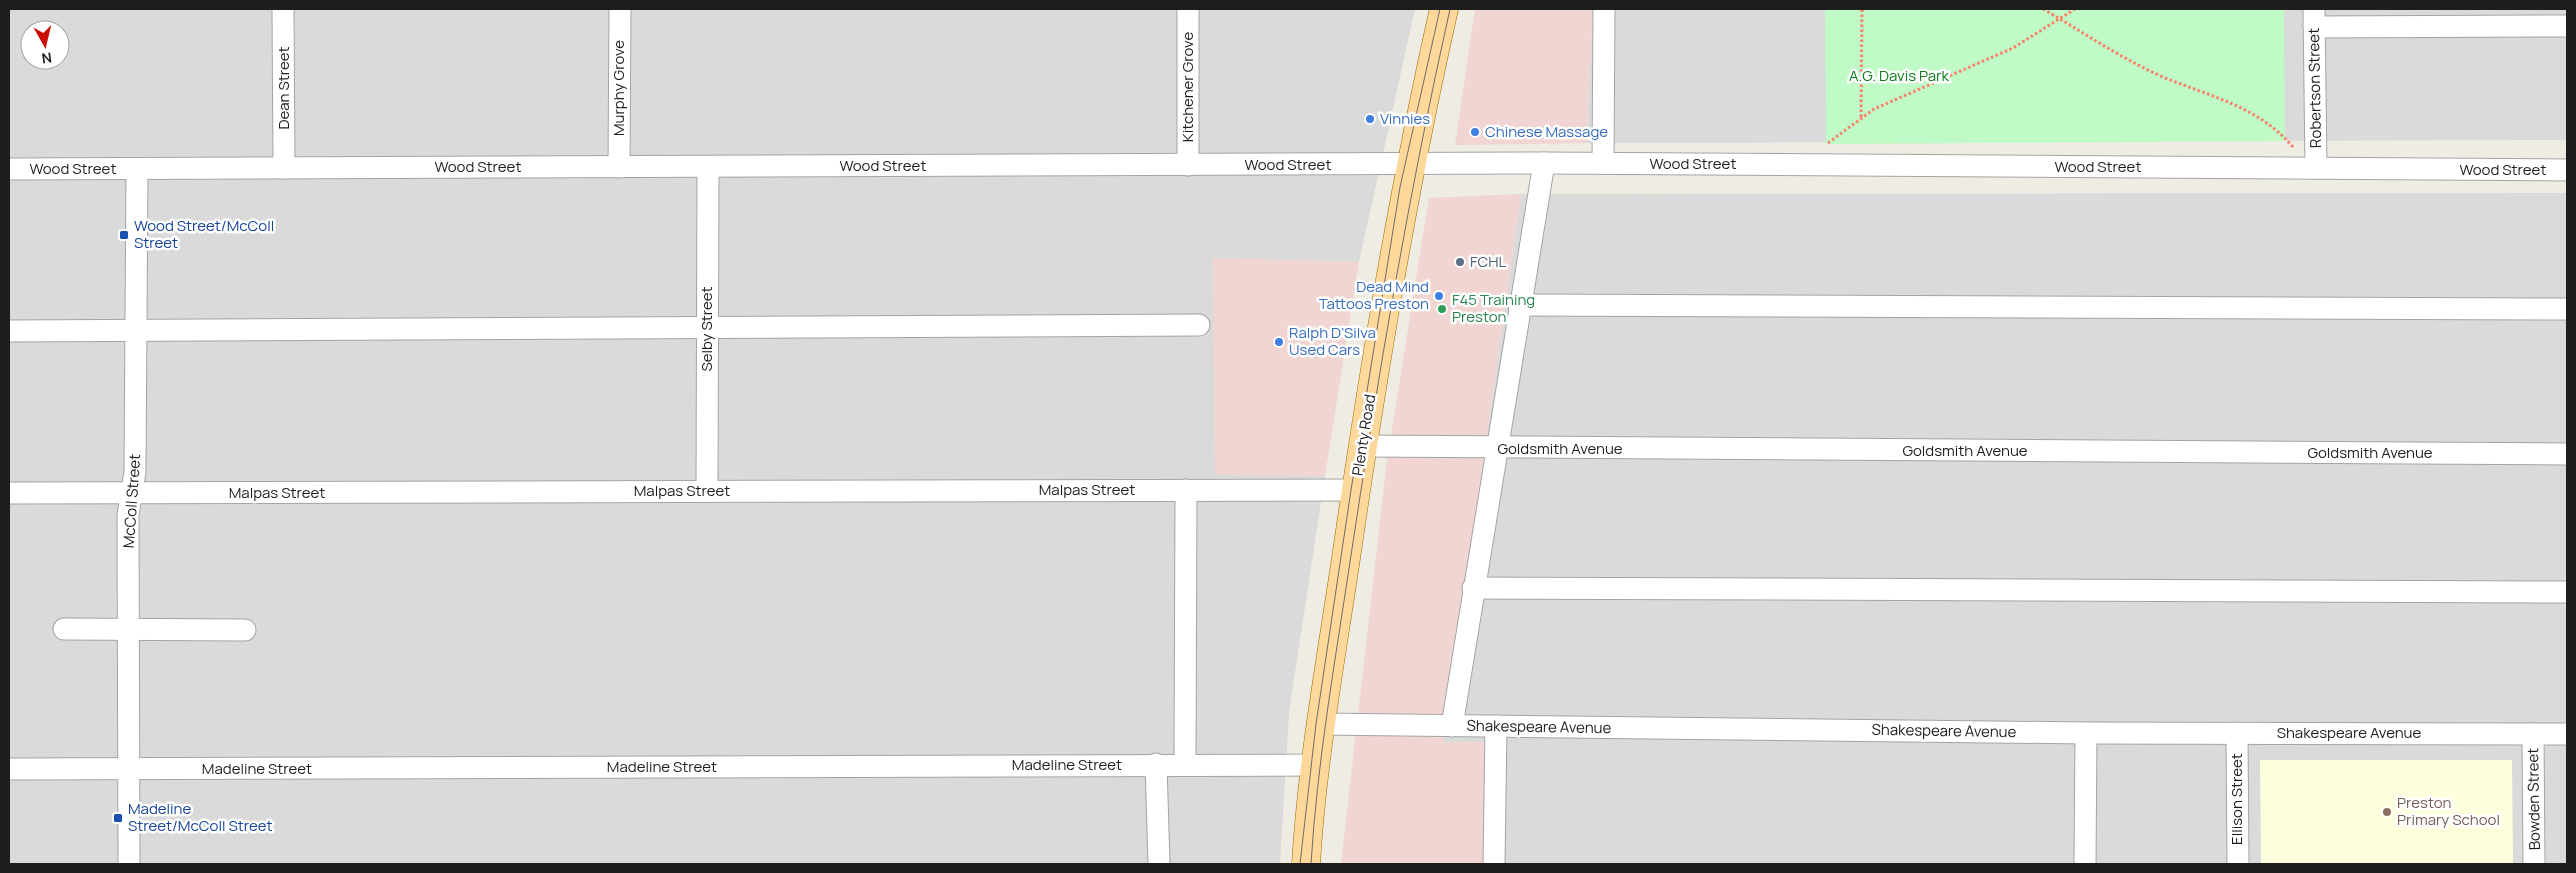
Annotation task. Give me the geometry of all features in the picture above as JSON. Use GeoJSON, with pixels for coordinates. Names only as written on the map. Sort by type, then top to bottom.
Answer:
{"type":"FeatureCollection","features":[{"type":"Feature","properties":{"kind":"main road","name":"Plenty Road"},"geometry":{"type":"LineString","coordinates":[[1306,864],[1321,724],[1362,446],[1410,164],[1444,9]]}},
{"type":"Feature","properties":{"kind":"street","name":"Dean Street"},"geometry":{"type":"LineString","coordinates":[[283,9],[284,168]]}},
{"type":"Feature","properties":{"kind":"street","name":"Murphy Grove"},"geometry":{"type":"LineString","coordinates":[[619,167],[620,9]]}},
{"type":"Feature","properties":{"kind":"street","name":"Kitchener Grove"},"geometry":{"type":"LineString","coordinates":[[1188,9],[1188,165]]}},
{"type":"Feature","properties":{"kind":"street"},"geometry":{"type":"LineString","coordinates":[[1603,164],[1604,9]]}},
{"type":"Feature","properties":{"kind":"street"},"geometry":{"type":"LineString","coordinates":[[2314,18],[2465,17],[2567,26]]}},
{"type":"Feature","properties":{"kind":"street","name":"Robertson Street"},"geometry":{"type":"LineString","coordinates":[[2314,18],[2316,168]]}},
{"type":"Feature","properties":{"kind":"street","name":"Wood Street"},"geometry":{"type":"LineString","coordinates":[[9,169],[1544,163],[2567,170]]}},
{"type":"Feature","properties":{"kind":"street"},"geometry":{"type":"LineString","coordinates":[[1452,726],[1473,588],[1498,449],[1519,305],[1544,163]]}},
{"type":"Feature","properties":{"kind":"street","name":"Selby Street"},"geometry":{"type":"LineString","coordinates":[[707,491],[708,167]]}},
{"type":"Feature","properties":{"kind":"street","name":"McColl Street"},"geometry":{"type":"LineString","coordinates":[[129,864],[128,515],[135,472],[137,169]]}},
{"type":"Feature","properties":{"kind":"street"},"geometry":{"type":"LineString","coordinates":[[1519,305],[2567,309]]}},
{"type":"Feature","properties":{"kind":"street"},"geometry":{"type":"LineString","coordinates":[[9,331],[136,332],[1199,325]]}},
{"type":"Feature","properties":{"kind":"street","name":"Goldsmith Avenue"},"geometry":{"type":"LineString","coordinates":[[1362,446],[1498,449],[2567,454]]}},
{"type":"Feature","properties":{"kind":"street"},"geometry":{"type":"LineString","coordinates":[[1185,764],[1186,490]]}},
{"type":"Feature","properties":{"kind":"street","name":"Malpas Street"},"geometry":{"type":"LineString","coordinates":[[9,493],[1356,490]]}},
{"type":"Feature","properties":{"kind":"street"},"geometry":{"type":"LineString","coordinates":[[1473,588],[2567,592]]}},
{"type":"Feature","properties":{"kind":"street"},"geometry":{"type":"LineString","coordinates":[[64,629],[244,630]]}},
{"type":"Feature","properties":{"kind":"street","name":"Shakespeare Avenue"},"geometry":{"type":"LineString","coordinates":[[1321,724],[2086,733],[2567,734]]}},
{"type":"Feature","properties":{"kind":"street"},"geometry":{"type":"LineString","coordinates":[[1494,864],[1496,726]]}},
{"type":"Feature","properties":{"kind":"street"},"geometry":{"type":"LineString","coordinates":[[2085,864],[2086,733]]}},
{"type":"Feature","properties":{"kind":"street","name":"Ellison Street"},"geometry":{"type":"LineString","coordinates":[[2237,733],[2238,864]]}},
{"type":"Feature","properties":{"kind":"street","name":"Bowden Street"},"geometry":{"type":"LineString","coordinates":[[2533,734],[2534,864]]}},
{"type":"Feature","properties":{"kind":"street"},"geometry":{"type":"LineString","coordinates":[[1156,764],[1159,864]]}},
{"type":"Feature","properties":{"kind":"street","name":"Madeline Street"},"geometry":{"type":"LineString","coordinates":[[9,769],[1316,765]]}},
{"type":"Feature","properties":{"kind":"path"},"geometry":{"type":"LineString","coordinates":[[1861,117],[1862,9]]}},
{"type":"Feature","properties":{"kind":"path"},"geometry":{"type":"LineString","coordinates":[[2043,9],[2102,46],[2164,77],[2249,111],[2277,128],[2293,147]]}},
{"type":"Feature","properties":{"kind":"path"},"geometry":{"type":"LineString","coordinates":[[1828,143],[1861,117],[1924,85],[1978,65],[2014,48],[2075,9]]}},
{"type":"Feature","properties":{"kind":"shaded area"},"geometry":{"type":"Polygon","coordinates":[[[9,9],[1415,9],[1359,262],[1214,258],[1215,474],[1325,476],[1289,712],[1280,864],[9,864],[9,9]]]}},
{"type":"Feature","properties":{"kind":"shaded area"},"geometry":{"type":"Polygon","coordinates":[[[1475,9],[1593,9],[1586,143],[1455,145],[1475,9]]]}},
{"type":"Feature","properties":{"kind":"shaded area"},"geometry":{"type":"Polygon","coordinates":[[[1593,9],[2567,9],[2567,140],[1586,143],[1593,9]]]}},
{"type":"Feature","properties":{"kind":"shaded area"},"geometry":{"type":"Polygon","coordinates":[[[2567,193],[2567,864],[1499,864],[1443,742],[1521,194],[2567,193]]]}},
{"type":"Feature","properties":{"kind":"shaded area"},"geometry":{"type":"Polygon","coordinates":[[[1521,194],[1443,742],[1499,742],[1499,864],[1341,864],[1387,460],[1429,198],[1521,194]]]}},
{"type":"Feature","properties":{"kind":"shaded area"},"geometry":{"type":"Polygon","coordinates":[[[1213,258],[1359,262],[1325,476],[1215,475],[1213,258]]]}},
{"type":"Feature","properties":{"kind":"shaded area","name":"Preston Primary School"},"geometry":{"type":"Polygon","coordinates":[[[2260,760],[2512,760],[2513,864],[2261,864],[2260,760]]]}},
{"type":"Feature","properties":{"kind":"green space","name":"A.G. Davis Park"},"geometry":{"type":"Polygon","coordinates":[[[1825,9],[2284,9],[2285,141],[1826,144],[1825,9]]]}},
{"type":"Feature","properties":{"kind":"tram line"},"geometry":{"type":"LineString","coordinates":[[1300,864],[1316,724],[1351,490],[1400,187],[1440,9]]}},
{"type":"Feature","properties":{"kind":"tram line"},"geometry":{"type":"LineString","coordinates":[[1311,864],[1327,713],[1372,423],[1395,284],[1421,146],[1450,9]]}},
{"type":"Feature","properties":{"kind":"place","name":"Vinnies"},"geometry":{"type":"Point","coordinates":[1370,119]}},
{"type":"Feature","properties":{"kind":"place","name":"Chinese Massage"},"geometry":{"type":"Point","coordinates":[1475,132]}},
{"type":"Feature","properties":{"kind":"place","name":"Wood Street/McColl Street"},"geometry":{"type":"Point","coordinates":[124,235]}},
{"type":"Feature","properties":{"kind":"place","name":"FCHL"},"geometry":{"type":"Point","coordinates":[1460,262]}},
{"type":"Feature","properties":{"kind":"place","name":"Dead Mind Tattoos Preston"},"geometry":{"type":"Point","coordinates":[1439,296]}},
{"type":"Feature","properties":{"kind":"place","name":"F45 Training Preston"},"geometry":{"type":"Point","coordinates":[1442,309]}},
{"type":"Feature","properties":{"kind":"place","name":"Ralph D'Silva Used Cars"},"geometry":{"type":"Point","coordinates":[1279,342]}},
{"type":"Feature","properties":{"kind":"place","name":"Preston Primary School"},"geometry":{"type":"Point","coordinates":[2387,812]}},
{"type":"Feature","properties":{"kind":"place","name":"Madeline Street/McColl Street"},"geometry":{"type":"Point","coordinates":[118,818]}}]}
